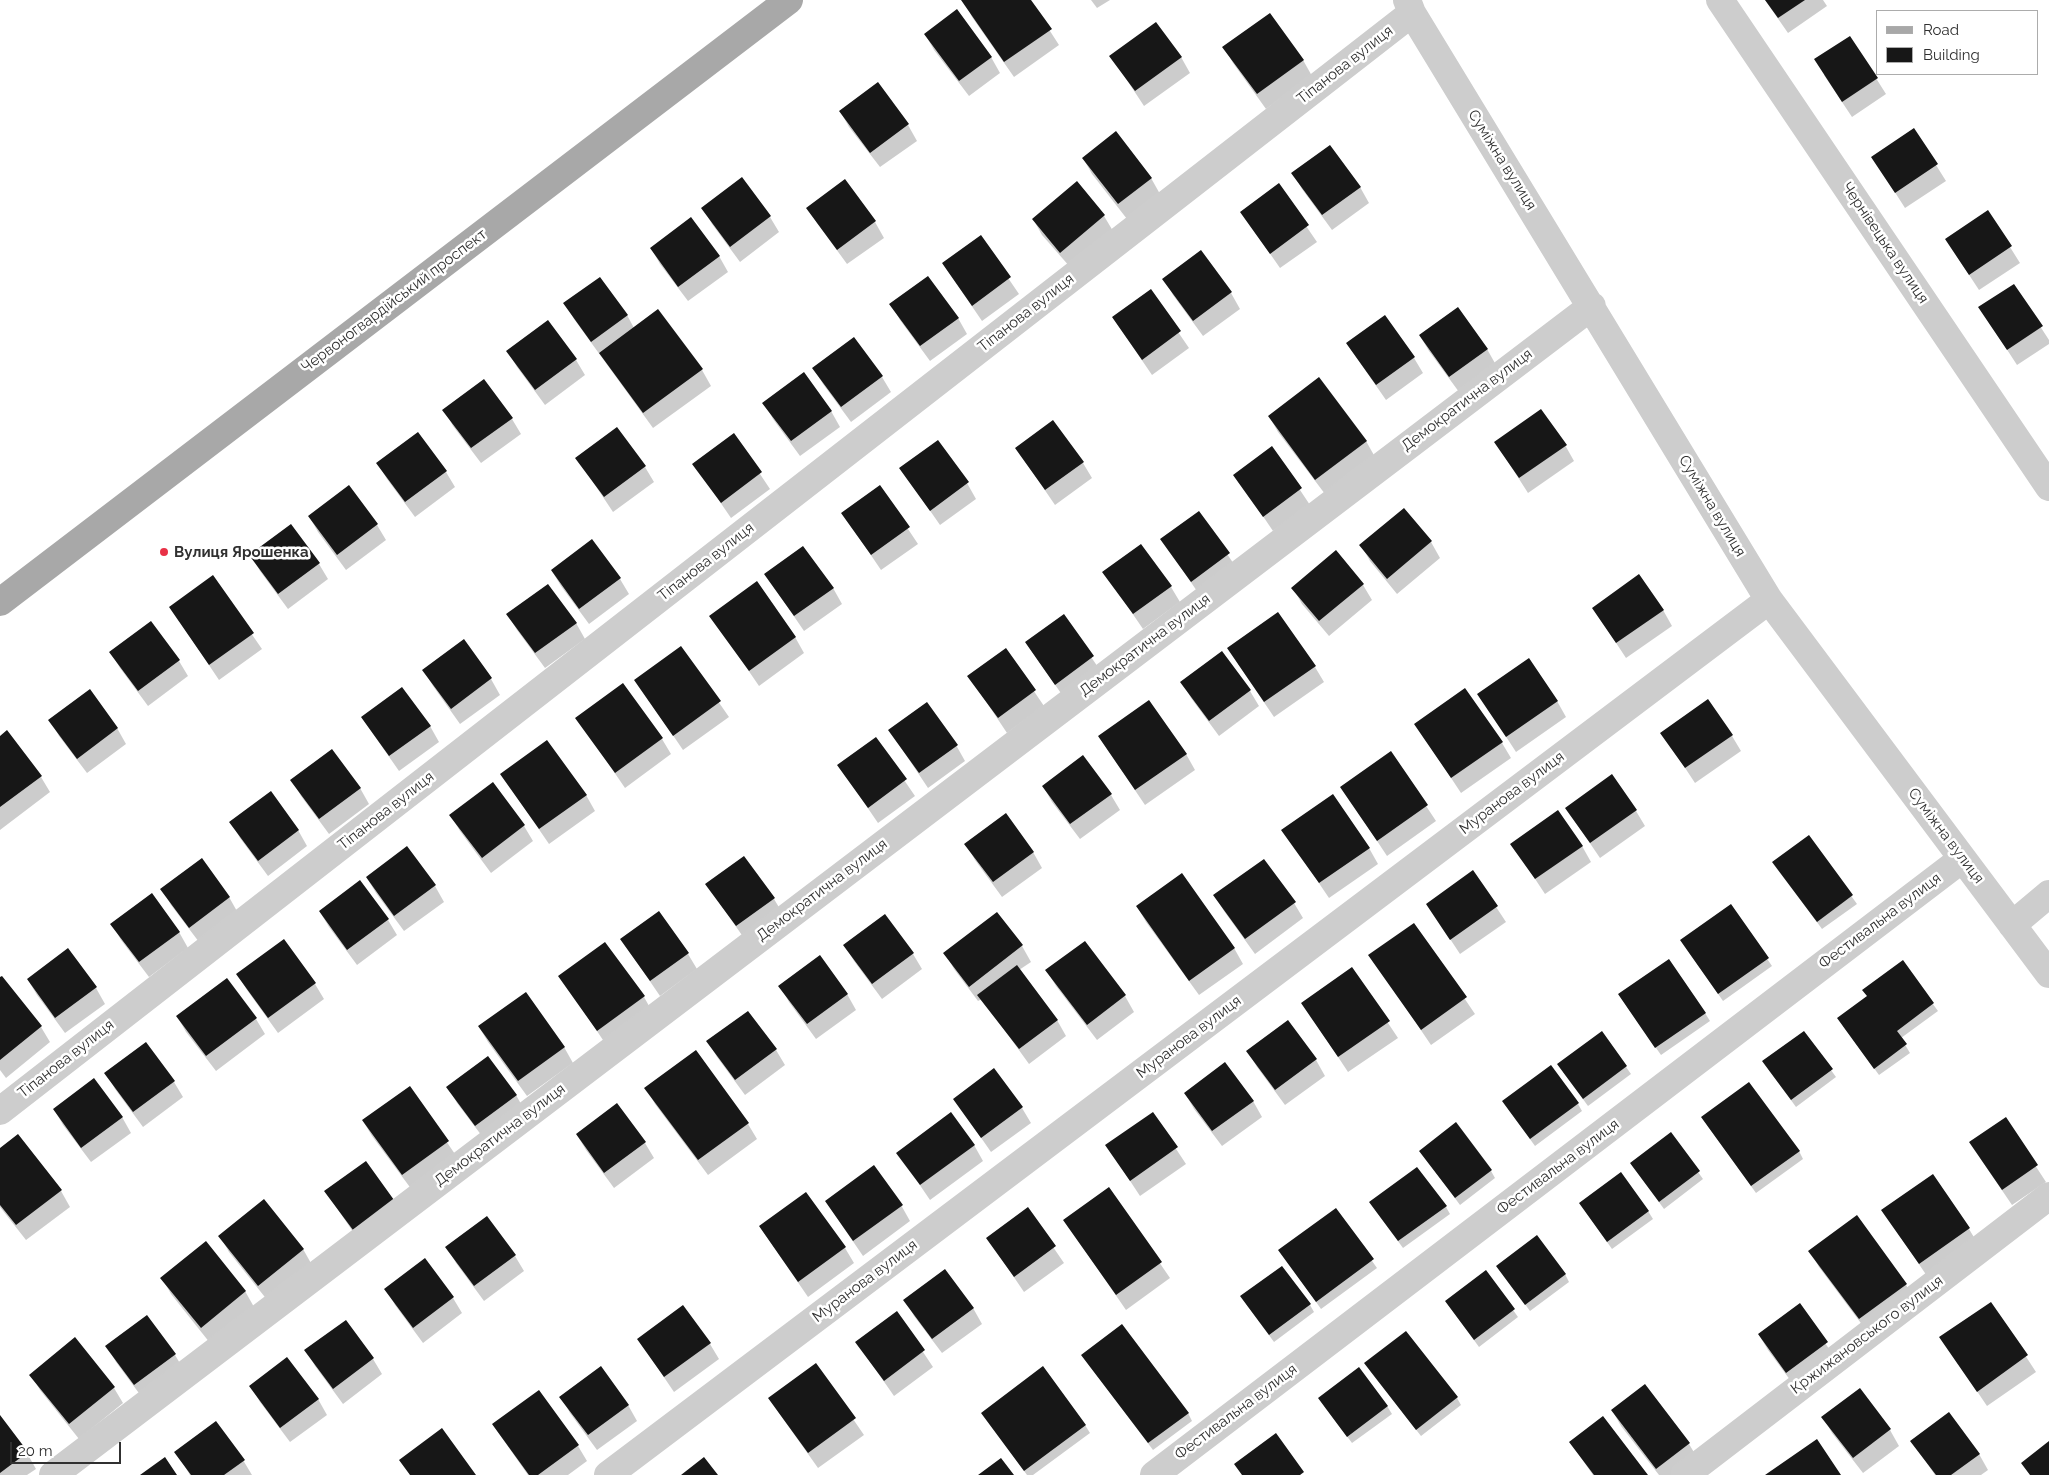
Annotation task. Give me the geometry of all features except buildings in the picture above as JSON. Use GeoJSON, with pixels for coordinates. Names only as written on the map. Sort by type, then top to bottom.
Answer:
{"type":"FeatureCollection","features":[{"type":"Feature","properties":{"kind":"main road","name":"Червоногвардійський проспект"},"geometry":{"type":"LineString","coordinates":[[0,602],[789,0]]}},
{"type":"Feature","properties":{"kind":"street","name":"Чернівецька вулиця"},"geometry":{"type":"LineString","coordinates":[[1720,0],[2049,487]]}},
{"type":"Feature","properties":{"kind":"street","name":"Суміжна вулиця"},"geometry":{"type":"LineString","coordinates":[[1409,6],[1769,600],[2049,974]]}},
{"type":"Feature","properties":{"kind":"street","name":"Тіпанова вулиця"},"geometry":{"type":"LineString","coordinates":[[0,1111],[1409,6]]}},
{"type":"Feature","properties":{"kind":"street","name":"Демократична вулиця"},"geometry":{"type":"LineString","coordinates":[[53,1475],[1592,306]]}},
{"type":"Feature","properties":{"kind":"street","name":"Муранова вулиця"},"geometry":{"type":"LineString","coordinates":[[608,1475],[1769,600]]}},
{"type":"Feature","properties":{"kind":"street","name":"Фестивальна вулиця"},"geometry":{"type":"LineString","coordinates":[[1154,1475],[1962,859]]}},
{"type":"Feature","properties":{"kind":"street"},"geometry":{"type":"LineString","coordinates":[[2012,925],[2049,894]]}},
{"type":"Feature","properties":{"kind":"street","name":"Кржижановського вулиця"},"geometry":{"type":"LineString","coordinates":[[1685,1475],[2049,1196]]}},
{"type":"Feature","properties":{"kind":"place","name":"Вулиця Ярошенка"},"geometry":{"type":"Point","coordinates":[164,552]}}]}
